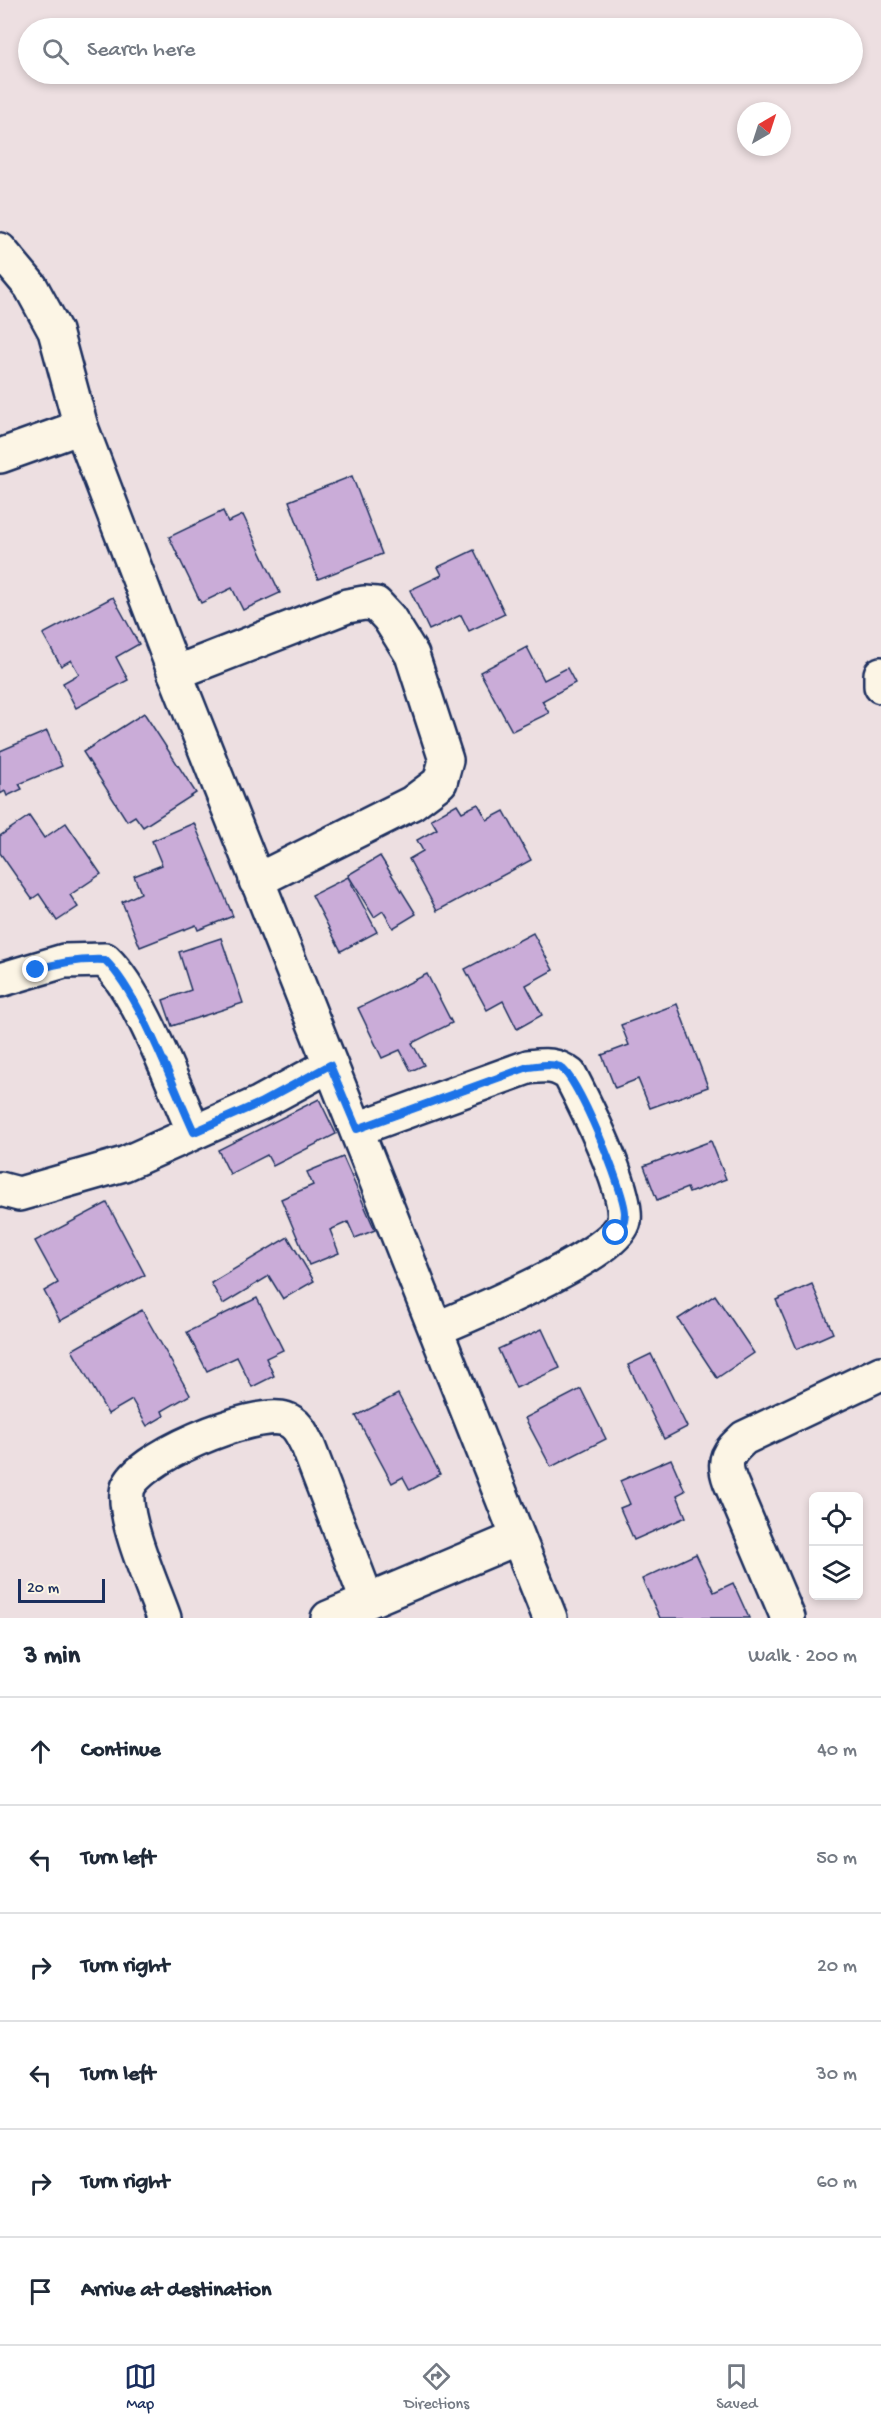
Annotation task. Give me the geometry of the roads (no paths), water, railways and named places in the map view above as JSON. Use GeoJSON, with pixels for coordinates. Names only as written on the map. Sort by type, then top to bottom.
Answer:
{"type":"FeatureCollection","features":[{"type":"Feature","properties":{"kind":"street"},"geometry":{"type":"LineString","coordinates":[[0,250],[31,287],[55,331],[81,427],[175,673],[550,1618]]}},
{"type":"Feature","properties":{"kind":"street"},"geometry":{"type":"LineString","coordinates":[[0,456],[81,427]]}},
{"type":"Feature","properties":{"kind":"street"},"geometry":{"type":"LineString","coordinates":[[175,673],[347,606],[364,603],[376,604],[389,618],[412,655],[446,760],[440,782],[411,803],[256,881]]}},
{"type":"Feature","properties":{"kind":"street"},"geometry":{"type":"LineString","coordinates":[[881,674],[881,686]]}},
{"type":"Feature","properties":{"kind":"street"},"geometry":{"type":"LineString","coordinates":[[0,980],[64,961],[105,960],[117,972],[140,1014],[194,1132]]}},
{"type":"Feature","properties":{"kind":"street"},"geometry":{"type":"LineString","coordinates":[[0,1189],[19,1194],[124,1164],[260,1103],[330,1065]]}},
{"type":"Feature","properties":{"kind":"street"},"geometry":{"type":"LineString","coordinates":[[357,1129],[528,1067],[549,1065],[560,1067],[570,1075],[619,1185],[625,1212],[624,1224],[597,1251],[519,1293],[436,1329]]}},
{"type":"Feature","properties":{"kind":"street"},"geometry":{"type":"LineString","coordinates":[[788,1618],[725,1467],[730,1452],[744,1438],[881,1373]]}},
{"type":"Feature","properties":{"kind":"street"},"geometry":{"type":"LineString","coordinates":[[164,1618],[128,1515],[127,1490],[135,1476],[148,1466],[198,1438],[249,1421],[273,1417],[286,1419],[298,1426],[308,1446],[367,1600]]}},
{"type":"Feature","properties":{"kind":"street"},"geometry":{"type":"LineString","coordinates":[[328,1618],[517,1538]]}}]}
